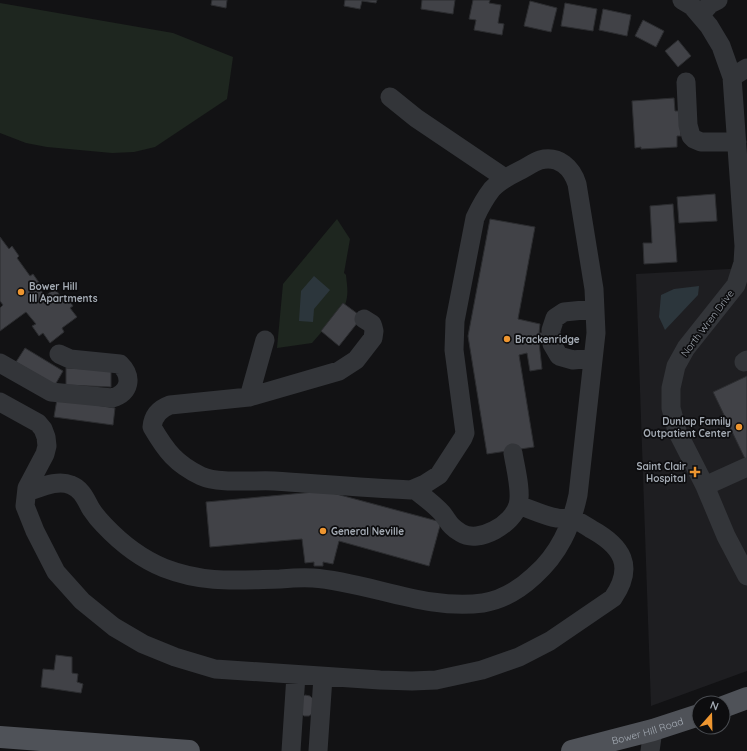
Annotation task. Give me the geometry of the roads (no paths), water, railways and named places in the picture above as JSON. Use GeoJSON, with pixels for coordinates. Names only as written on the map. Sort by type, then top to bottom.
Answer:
{"type":"FeatureCollection","features":[{"type":"Feature","properties":{"kind":"main road"},"geometry":{"type":"LineString","coordinates":[[731,704],[747,698]]}},
{"type":"Feature","properties":{"kind":"main road","name":"Bower Hill Road"},"geometry":{"type":"LineString","coordinates":[[572,751],[651,740],[691,719]]}},
{"type":"Feature","properties":{"kind":"main road"},"geometry":{"type":"LineString","coordinates":[[0,737],[189,751]]}},
{"type":"Feature","properties":{"kind":"street","name":"North Wren Drive"},"geometry":{"type":"LineString","coordinates":[[682,0],[692,6],[709,5],[709,26],[721,46],[740,72],[737,142],[745,225],[744,263],[736,285],[686,348],[676,366],[671,388],[671,408],[677,431],[705,486],[726,536],[747,576]]}},
{"type":"Feature","properties":{"kind":"street"},"geometry":{"type":"LineString","coordinates":[[686,82],[690,136],[694,140],[701,142],[737,142]]}},
{"type":"Feature","properties":{"kind":"street"},"geometry":{"type":"LineString","coordinates":[[390,97],[416,118],[505,178]]}},
{"type":"Feature","properties":{"kind":"street"},"geometry":{"type":"LineString","coordinates":[[27,492],[56,483],[72,485],[78,489],[104,525],[120,541],[157,564],[187,575],[210,580],[310,578],[332,580],[424,600],[457,605],[484,603],[503,597],[523,587],[542,569],[558,549],[573,519],[578,494],[596,333],[594,289],[577,184],[574,175],[568,167],[560,161],[550,159],[540,160],[505,178],[493,188],[482,203],[475,218],[455,321],[454,350],[465,432],[463,438],[439,475],[425,484],[411,490],[273,481],[228,481],[202,477],[180,465],[163,446],[152,427],[155,416],[164,407],[170,405],[249,397],[339,371],[356,360],[373,338],[374,331],[372,324],[364,319]]}},
{"type":"Feature","properties":{"kind":"street"},"geometry":{"type":"LineString","coordinates":[[593,358],[573,360],[559,356],[552,344],[551,330],[556,318],[564,312],[594,309]]}},
{"type":"Feature","properties":{"kind":"street"},"geometry":{"type":"LineString","coordinates":[[249,397],[264,340]]}},
{"type":"Feature","properties":{"kind":"street"},"geometry":{"type":"LineString","coordinates":[[0,362],[51,392],[60,394],[112,398],[118,396],[126,387],[128,381],[127,374],[120,364],[70,358],[59,354]]}},
{"type":"Feature","properties":{"kind":"street"},"geometry":{"type":"LineString","coordinates":[[0,402],[38,423],[43,429],[46,437],[47,446],[27,488],[25,506],[34,531],[56,572],[82,601],[114,627],[143,644],[175,657],[215,669],[412,682],[436,680],[482,670],[519,657],[550,641],[613,598],[620,588],[624,577],[624,565],[620,553],[613,543],[604,536],[573,519],[556,518],[518,505]]}},
{"type":"Feature","properties":{"kind":"street"},"geometry":{"type":"LineString","coordinates":[[414,489],[435,505],[443,514],[450,526],[462,535],[476,536],[490,533],[502,526],[512,517],[518,505],[519,487],[513,453]]}},
{"type":"Feature","properties":{"kind":"street"},"geometry":{"type":"LineString","coordinates":[[705,486],[747,467]]}},
{"type":"Feature","properties":{"kind":"street"},"geometry":{"type":"LineString","coordinates":[[435,505],[439,475]]}},
{"type":"Feature","properties":{"kind":"street"},"geometry":{"type":"LineString","coordinates":[[291,751],[296,675]]}},
{"type":"Feature","properties":{"kind":"street"},"geometry":{"type":"LineString","coordinates":[[318,751],[323,677]]}},
{"type":"Feature","properties":{"kind":"place","name":"Bower Hill III Apartments"},"geometry":{"type":"Point","coordinates":[21,292]}},
{"type":"Feature","properties":{"kind":"place","name":"Brackenridge"},"geometry":{"type":"Point","coordinates":[507,339]}},
{"type":"Feature","properties":{"kind":"place","name":"Dunlap Family Outpatient Center"},"geometry":{"type":"Point","coordinates":[739,427]}},
{"type":"Feature","properties":{"kind":"place","name":"Saint Clair Hospital"},"geometry":{"type":"Point","coordinates":[695,472]}},
{"type":"Feature","properties":{"kind":"place","name":"General Neville"},"geometry":{"type":"Point","coordinates":[323,531]}}]}
